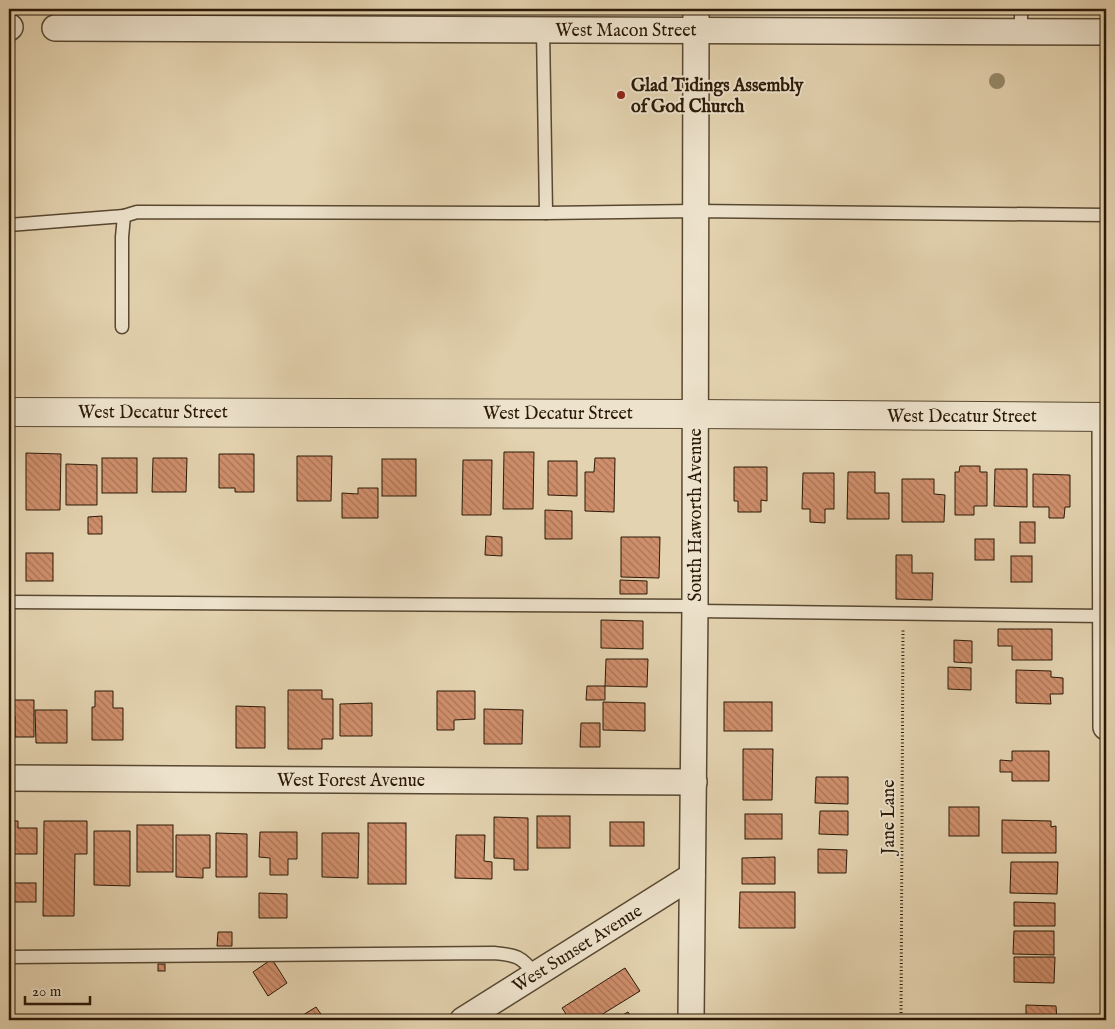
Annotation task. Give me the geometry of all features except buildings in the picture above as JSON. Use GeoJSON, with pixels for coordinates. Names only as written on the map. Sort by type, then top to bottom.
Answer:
{"type":"FeatureCollection","features":[{"type":"Feature","properties":{"kind":"street","name":"West Macon Street"},"geometry":{"type":"LineString","coordinates":[[55,28],[543,30],[696,20],[1021,20],[1106,32]]}},
{"type":"Feature","properties":{"kind":"street","name":"South Haworth Avenue"},"geometry":{"type":"LineString","coordinates":[[691,1020],[695,609],[696,20]]}},
{"type":"Feature","properties":{"kind":"street","name":"West Decatur Street"},"geometry":{"type":"LineString","coordinates":[[9,412],[1106,417]]}},
{"type":"Feature","properties":{"kind":"street"},"geometry":{"type":"LineString","coordinates":[[1106,417],[1106,727]]}},
{"type":"Feature","properties":{"kind":"street","name":"West Forest Avenue"},"geometry":{"type":"LineString","coordinates":[[9,778],[694,782]]}},
{"type":"Feature","properties":{"kind":"street","name":"West Sunset Avenue"},"geometry":{"type":"LineString","coordinates":[[463,1020],[692,876]]}},
{"type":"Feature","properties":{"kind":"lane"},"geometry":{"type":"LineString","coordinates":[[543,30],[546,213]]}},
{"type":"Feature","properties":{"kind":"lane"},"geometry":{"type":"LineString","coordinates":[[9,225],[124,216],[137,212],[695,212],[1106,215]]}},
{"type":"Feature","properties":{"kind":"lane"},"geometry":{"type":"LineString","coordinates":[[122,327],[122,237],[124,216]]}},
{"type":"Feature","properties":{"kind":"lane"},"geometry":{"type":"LineString","coordinates":[[9,602],[695,609],[903,614],[1106,609]]}},
{"type":"Feature","properties":{"kind":"lane"},"geometry":{"type":"LineString","coordinates":[[9,957],[494,953],[512,955],[525,962],[535,974]]}},
{"type":"Feature","properties":{"kind":"path","name":"Jane Lane"},"geometry":{"type":"LineString","coordinates":[[901,1020],[903,614]]}},
{"type":"Feature","properties":{"kind":"place","name":"Glad Tidings Assembly of God Church"},"geometry":{"type":"Point","coordinates":[621,95]}}]}
